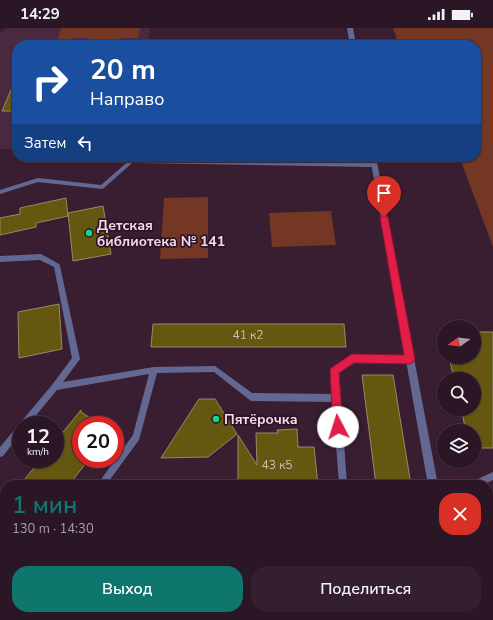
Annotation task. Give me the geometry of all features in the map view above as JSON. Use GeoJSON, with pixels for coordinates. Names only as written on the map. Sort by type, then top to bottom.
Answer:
{"type":"FeatureCollection","features":[{"type":"Feature","properties":{"kind":"street"},"geometry":{"type":"LineString","coordinates":[[350,28],[352,40]]}},
{"type":"Feature","properties":{"kind":"street"},"geometry":{"type":"LineString","coordinates":[[373,162],[432,480]]}},
{"type":"Feature","properties":{"kind":"lane"},"geometry":{"type":"LineString","coordinates":[[0,192],[38,180],[102,187],[130,162]]}},
{"type":"Feature","properties":{"kind":"lane"},"geometry":{"type":"LineString","coordinates":[[0,259],[41,257],[57,266],[76,359],[31,416]]}},
{"type":"Feature","properties":{"kind":"lane"},"geometry":{"type":"LineString","coordinates":[[343,480],[334,371],[352,358],[410,359]]}},
{"type":"Feature","properties":{"kind":"lane"},"geometry":{"type":"LineString","coordinates":[[55,387],[154,370],[215,369],[251,397],[336,398]]}},
{"type":"Feature","properties":{"kind":"lane"},"geometry":{"type":"LineString","coordinates":[[105,480],[136,437],[154,370]]}},
{"type":"Feature","properties":{"kind":"lane"},"geometry":{"type":"LineString","coordinates":[[0,453],[12,439]]}},
{"type":"Feature","properties":{"kind":"shaded area"},"geometry":{"type":"Polygon","coordinates":[[[7,28],[149,28],[150,31],[148,40],[12,40],[12,148],[10,149],[0,149],[0,33],[7,28]]]}},
{"type":"Feature","properties":{"kind":"shaded area"},"geometry":{"type":"Polygon","coordinates":[[[61,28],[140,28],[138,38],[121,38],[121,40],[86,40],[87,38],[74,38],[73,40],[57,40],[61,28]]]}},
{"type":"Feature","properties":{"kind":"shaded area"},"geometry":{"type":"Polygon","coordinates":[[[393,28],[493,28],[493,247],[461,162],[481,162],[481,40],[397,40],[393,28]]]}},
{"type":"Feature","properties":{"kind":"shaded area"},"geometry":{"type":"Polygon","coordinates":[[[208,197],[208,258],[160,259],[164,198],[208,197]]]}},
{"type":"Feature","properties":{"kind":"shaded area"},"geometry":{"type":"Polygon","coordinates":[[[331,211],[336,245],[272,247],[269,213],[331,211]]]}},
{"type":"Feature","properties":{"kind":"building"},"geometry":{"type":"Polygon","coordinates":[[[12,88],[12,111],[2,111],[12,88]]]}},
{"type":"Feature","properties":{"kind":"building"},"geometry":{"type":"Polygon","coordinates":[[[66,198],[68,216],[36,223],[36,227],[0,235],[0,218],[20,214],[20,208],[66,198]]]}},
{"type":"Feature","properties":{"kind":"building","name":"Детская библиотека № 141"},"geometry":{"type":"Polygon","coordinates":[[[103,206],[111,254],[73,261],[68,213],[103,206]]]}},
{"type":"Feature","properties":{"kind":"building"},"geometry":{"type":"Polygon","coordinates":[[[59,304],[62,349],[19,358],[18,312],[59,304]]]}},
{"type":"Feature","properties":{"kind":"building"},"geometry":{"type":"Polygon","coordinates":[[[153,324],[344,324],[346,347],[151,347],[153,324]]]}},
{"type":"Feature","properties":{"kind":"building"},"geometry":{"type":"Polygon","coordinates":[[[481,332],[493,332],[493,448],[481,448],[481,424],[464,424],[463,416],[481,416],[481,372],[452,372],[451,364],[481,364],[481,332]]]}},
{"type":"Feature","properties":{"kind":"building"},"geometry":{"type":"Polygon","coordinates":[[[362,375],[393,375],[410,480],[375,480],[362,375]]]}},
{"type":"Feature","properties":{"kind":"building"},"geometry":{"type":"Polygon","coordinates":[[[199,399],[215,399],[237,434],[208,457],[161,458],[199,399]]]}},
{"type":"Feature","properties":{"kind":"building"},"geometry":{"type":"Polygon","coordinates":[[[81,410],[81,412],[87,416],[76,416],[81,410]]]}},
{"type":"Feature","properties":{"kind":"building"},"geometry":{"type":"Polygon","coordinates":[[[72,421],[72,468],[82,468],[73,480],[24,480],[34,468],[64,468],[64,431],[72,421]]]}},
{"type":"Feature","properties":{"kind":"building"},"geometry":{"type":"Polygon","coordinates":[[[297,429],[298,447],[314,447],[317,480],[238,480],[238,435],[257,465],[256,433],[278,433],[277,430],[297,429]]]}},
{"type":"Feature","properties":{"kind":"place","name":"Детская библиотека № 141"},"geometry":{"type":"Point","coordinates":[89,233]}},
{"type":"Feature","properties":{"kind":"place","name":"Пятёрочка"},"geometry":{"type":"Point","coordinates":[216,419]}},
{"type":"Feature","properties":{"kind":"route"},"geometry":{"type":"LineString","coordinates":[[338,427],[334,371],[352,358],[410,359],[384,217]]}}]}
